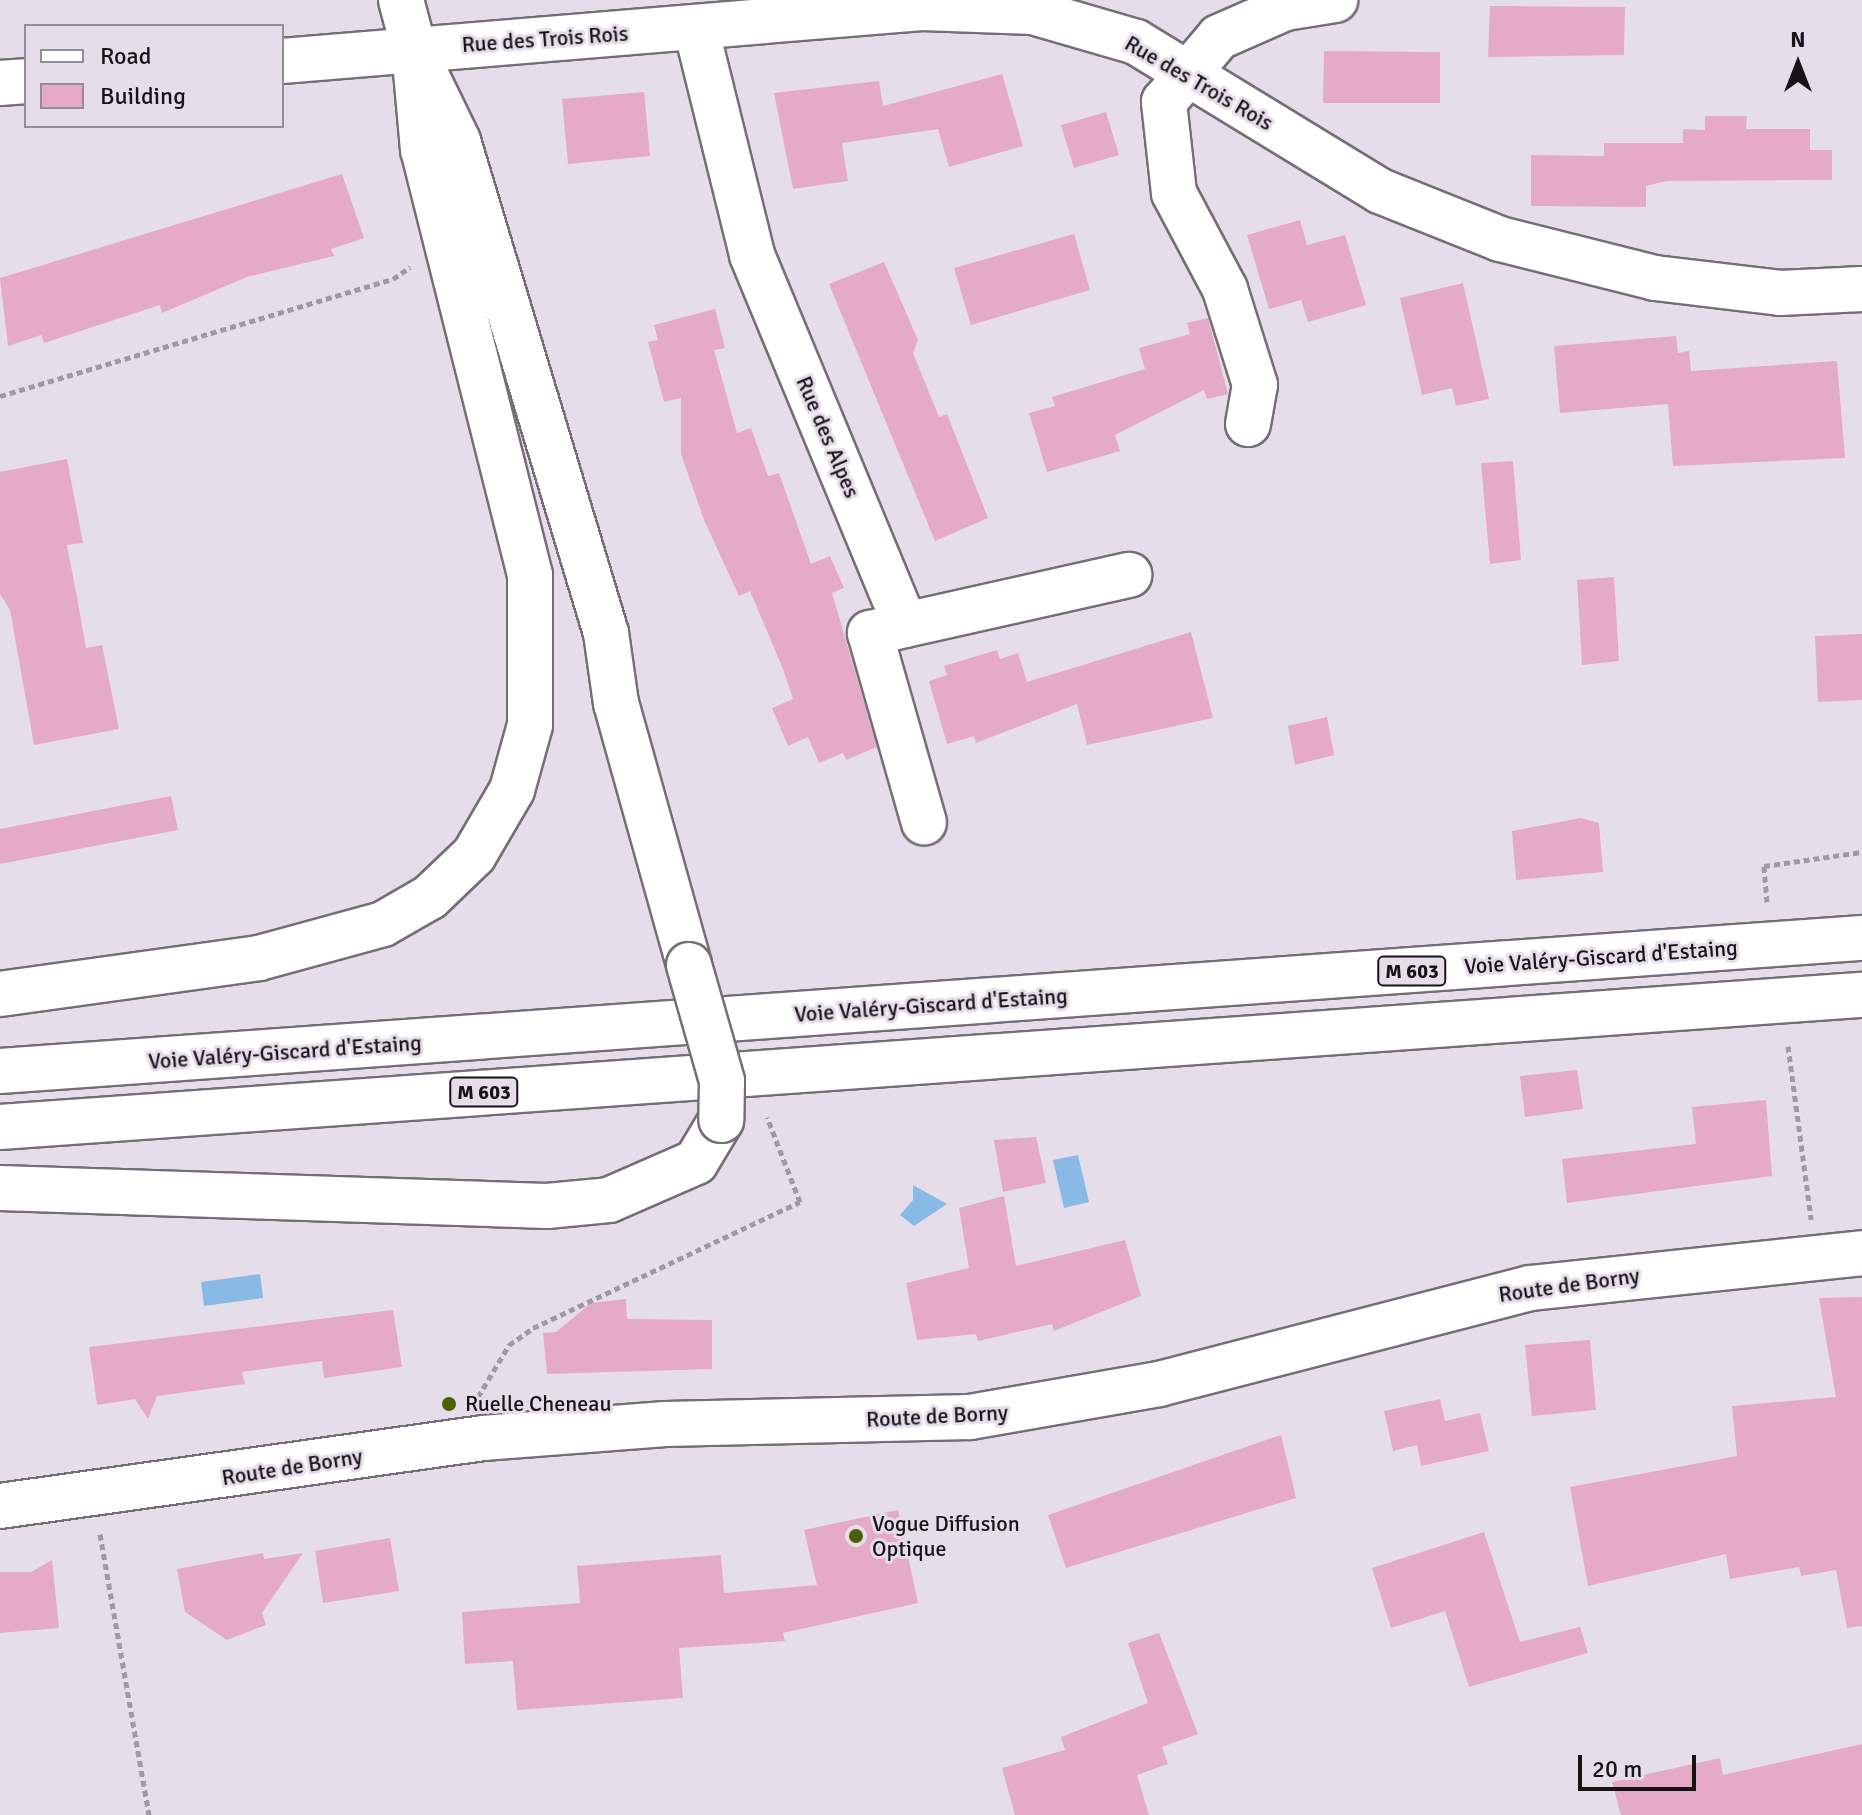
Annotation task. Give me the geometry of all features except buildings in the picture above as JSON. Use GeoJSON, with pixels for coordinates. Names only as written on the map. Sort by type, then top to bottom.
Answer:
{"type":"FeatureCollection","features":[{"type":"Feature","properties":{"kind":"main road"},"geometry":{"type":"LineString","coordinates":[[0,994],[325,945],[430,897],[474,855],[512,790],[530,725],[535,656],[517,515],[423,150],[414,49],[401,0]]}},
{"type":"Feature","properties":{"kind":"main road"},"geometry":{"type":"LineString","coordinates":[[1248,424],[1255,385],[1225,289],[1185,224],[1166,152],[1164,102],[1186,72],[1219,37],[1285,8],[1335,0]]}},
{"type":"Feature","properties":{"kind":"main road","name":"Rue des Trois Rois"},"geometry":{"type":"LineString","coordinates":[[284,61],[414,49],[645,16],[696,28],[922,8],[1033,12],[1136,42],[1380,191],[1500,239],[1655,278],[1780,293],[1862,289]]}},
{"type":"Feature","properties":{"kind":"main road","name":"Rue des Alpes"},"geometry":{"type":"LineString","coordinates":[[696,28],[752,255],[905,625]]}},
{"type":"Feature","properties":{"kind":"main road"},"geometry":{"type":"LineString","coordinates":[[0,1188],[547,1206],[609,1200],[696,1162],[721,1120],[722,1081],[616,703],[606,633],[458,141],[414,49]]}},
{"type":"Feature","properties":{"kind":"main road"},"geometry":{"type":"LineString","coordinates":[[0,83],[24,81]]}},
{"type":"Feature","properties":{"kind":"main road"},"geometry":{"type":"LineString","coordinates":[[924,822],[870,633],[1129,575]]}},
{"type":"Feature","properties":{"kind":"main road","name":"Voie Valéry-Giscard d'Estaing"},"geometry":{"type":"LineString","coordinates":[[0,1071],[1862,938]]}},
{"type":"Feature","properties":{"kind":"main road","name":"M 603"},"geometry":{"type":"LineString","coordinates":[[0,1127],[1862,995]]}},
{"type":"Feature","properties":{"kind":"main road","name":"Route de Borny"},"geometry":{"type":"LineString","coordinates":[[0,1506],[95,1498],[483,1438],[665,1424],[970,1417],[1159,1384],[1530,1288],[1862,1253]]}},
{"type":"Feature","properties":{"kind":"path"},"geometry":{"type":"LineString","coordinates":[[0,396],[393,279],[449,251]]}},
{"type":"Feature","properties":{"kind":"path"},"geometry":{"type":"LineString","coordinates":[[1767,902],[1764,866],[1862,852]]}},
{"type":"Feature","properties":{"kind":"path"},"geometry":{"type":"LineString","coordinates":[[1788,1046],[1809,1202]]}},
{"type":"Feature","properties":{"kind":"path"},"geometry":{"type":"LineString","coordinates":[[483,1438],[478,1394],[509,1345],[599,1291],[800,1202],[767,1117]]}},
{"type":"Feature","properties":{"kind":"path"},"geometry":{"type":"LineString","coordinates":[[95,1498],[149,1815]]}},
{"type":"Feature","properties":{"kind":"water"},"geometry":{"type":"Polygon","coordinates":[[[1078,1155],[1089,1202],[1064,1208],[1053,1160],[1078,1155]]]}},
{"type":"Feature","properties":{"kind":"water"},"geometry":{"type":"Polygon","coordinates":[[[913,1185],[947,1204],[914,1226],[900,1215],[913,1200],[913,1185]]]}},
{"type":"Feature","properties":{"kind":"water"},"geometry":{"type":"Polygon","coordinates":[[[260,1274],[263,1298],[204,1306],[201,1282],[260,1274]]]}},
{"type":"Feature","properties":{"kind":"place","name":"Ruelle Cheneau"},"geometry":{"type":"Point","coordinates":[449,1404]}},
{"type":"Feature","properties":{"kind":"place","name":"Vogue Diffusion Optique"},"geometry":{"type":"Point","coordinates":[856,1536]}}]}
